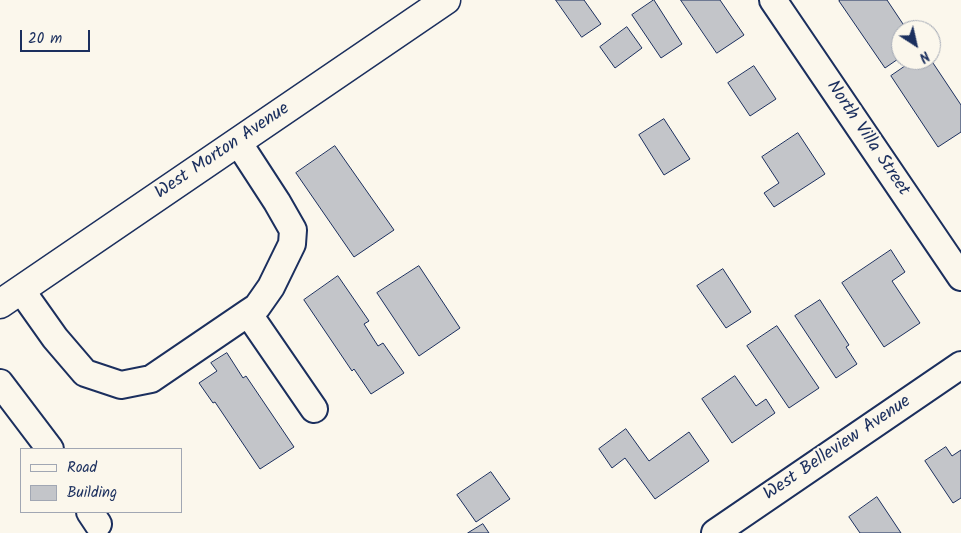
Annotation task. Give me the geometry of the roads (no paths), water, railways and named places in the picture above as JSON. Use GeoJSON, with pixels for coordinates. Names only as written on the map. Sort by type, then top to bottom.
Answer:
{"type":"FeatureCollection","features":[{"type":"Feature","properties":{"kind":"main road","name":"West Morton Avenue"},"geometry":{"type":"LineString","coordinates":[[11,297],[446,0]]}},
{"type":"Feature","properties":{"kind":"street","name":"North Villa Street"},"geometry":{"type":"LineString","coordinates":[[773,0],[961,277]]}},
{"type":"Feature","properties":{"kind":"street"},"geometry":{"type":"LineString","coordinates":[[11,297],[55,338],[85,373],[121,385],[151,379],[257,307],[271,287],[292,244],[293,230],[238,142]]}},
{"type":"Feature","properties":{"kind":"street"},"geometry":{"type":"LineString","coordinates":[[248,313],[314,409]]}},
{"type":"Feature","properties":{"kind":"street","name":"West Belleview Avenue"},"geometry":{"type":"LineString","coordinates":[[715,533],[961,365]]}},
{"type":"Feature","properties":{"kind":"street"},"geometry":{"type":"LineString","coordinates":[[0,382],[49,448]]}}]}
